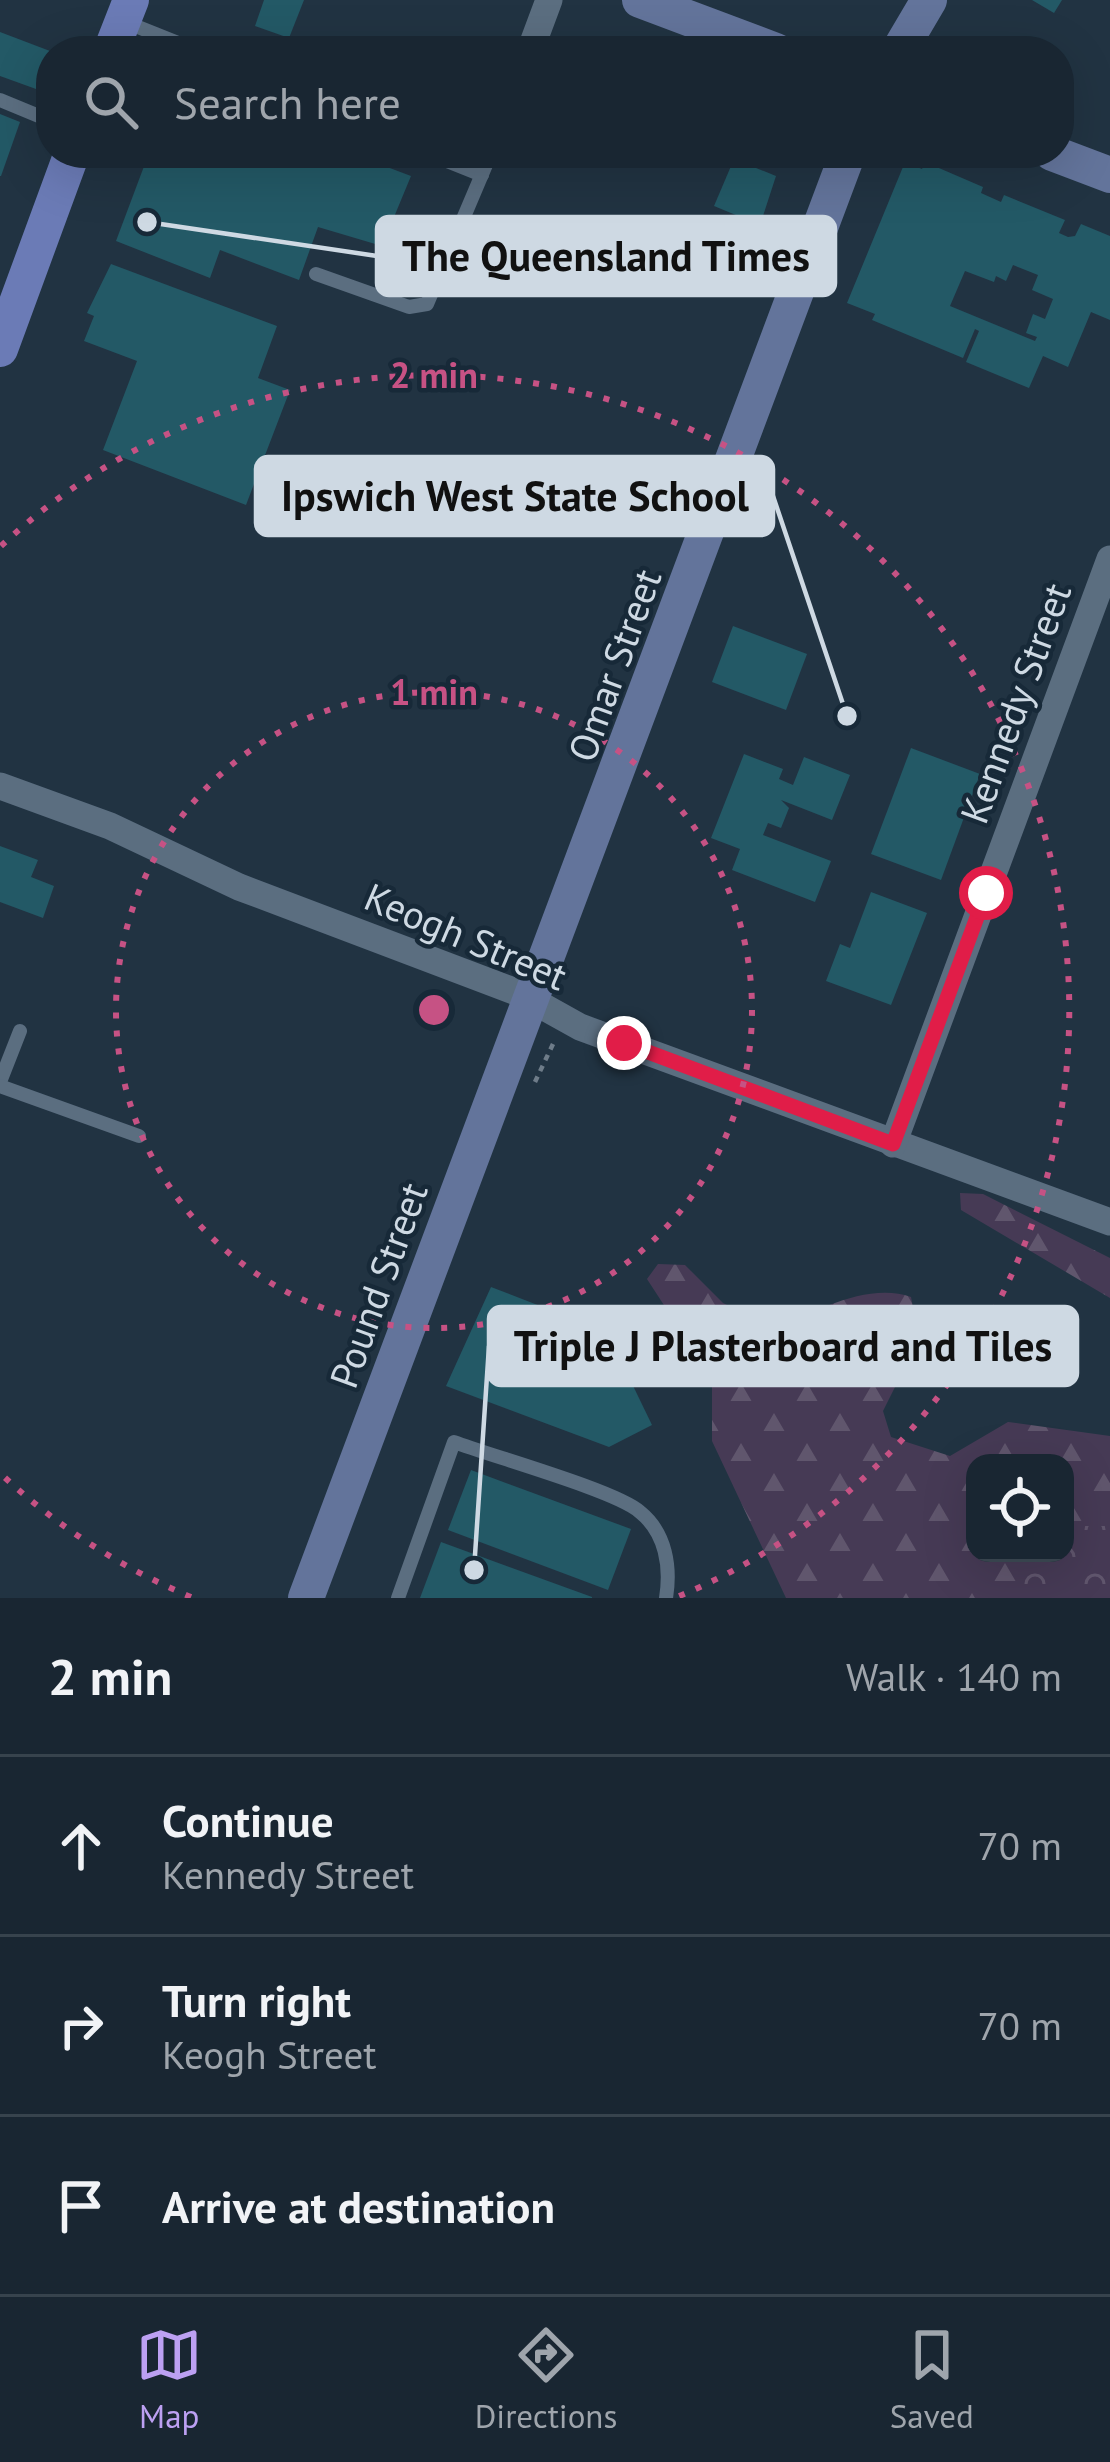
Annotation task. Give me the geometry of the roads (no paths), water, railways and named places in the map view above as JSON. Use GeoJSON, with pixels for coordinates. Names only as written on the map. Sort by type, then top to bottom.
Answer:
{"type":"FeatureCollection","features":[{"type":"Feature","properties":{"kind":"main road"},"geometry":{"type":"LineString","coordinates":[[0,349],[66,168]]}},
{"type":"Feature","properties":{"kind":"street"},"geometry":{"type":"LineString","coordinates":[[536,36],[549,0]]}},
{"type":"Feature","properties":{"kind":"street"},"geometry":{"type":"LineString","coordinates":[[640,0],[736,36]]}},
{"type":"Feature","properties":{"kind":"street"},"geometry":{"type":"LineString","coordinates":[[908,36],[929,0]]}},
{"type":"Feature","properties":{"kind":"street"},"geometry":{"type":"LineString","coordinates":[[1074,161],[1110,175]]}},
{"type":"Feature","properties":{"kind":"street","name":"Omar Street"},"geometry":{"type":"LineString","coordinates":[[532,1002],[842,168]]}},
{"type":"Feature","properties":{"kind":"street","name":"Kennedy Street"},"geometry":{"type":"LineString","coordinates":[[893,1144],[1110,559]]}},
{"type":"Feature","properties":{"kind":"street","name":"Keogh Street"},"geometry":{"type":"LineString","coordinates":[[0,786],[110,826],[238,887],[532,1002],[580,1027],[1110,1222]]}},
{"type":"Feature","properties":{"kind":"street","name":"Pound Street"},"geometry":{"type":"LineString","coordinates":[[306,1598],[532,1002]]}},
{"type":"Feature","properties":{"kind":"lane"},"geometry":{"type":"LineString","coordinates":[[122,24],[156,36]]}},
{"type":"Feature","properties":{"kind":"lane"},"geometry":{"type":"LineString","coordinates":[[0,100],[36,115]]}},
{"type":"Feature","properties":{"kind":"lane"},"geometry":{"type":"LineString","coordinates":[[464,168],[482,175]]}},
{"type":"Feature","properties":{"kind":"lane"},"geometry":{"type":"LineString","coordinates":[[316,274],[409,307],[427,304],[485,168]]}},
{"type":"Feature","properties":{"kind":"lane"},"geometry":{"type":"LineString","coordinates":[[20,1030],[0,1084],[139,1136]]}},
{"type":"Feature","properties":{"kind":"lane"},"geometry":{"type":"LineString","coordinates":[[398,1598],[454,1442],[637,1508],[664,1546],[669,1566],[666,1598]]}},
{"type":"Feature","properties":{"kind":"place","name":"The Queensland Times"},"geometry":{"type":"Point","coordinates":[147,222]}},
{"type":"Feature","properties":{"kind":"place","name":"Ipswich West State School"},"geometry":{"type":"Point","coordinates":[847,716]}},
{"type":"Feature","properties":{"kind":"place","name":"Triple J Plasterboard and Tiles"},"geometry":{"type":"Point","coordinates":[474,1570]}}]}
